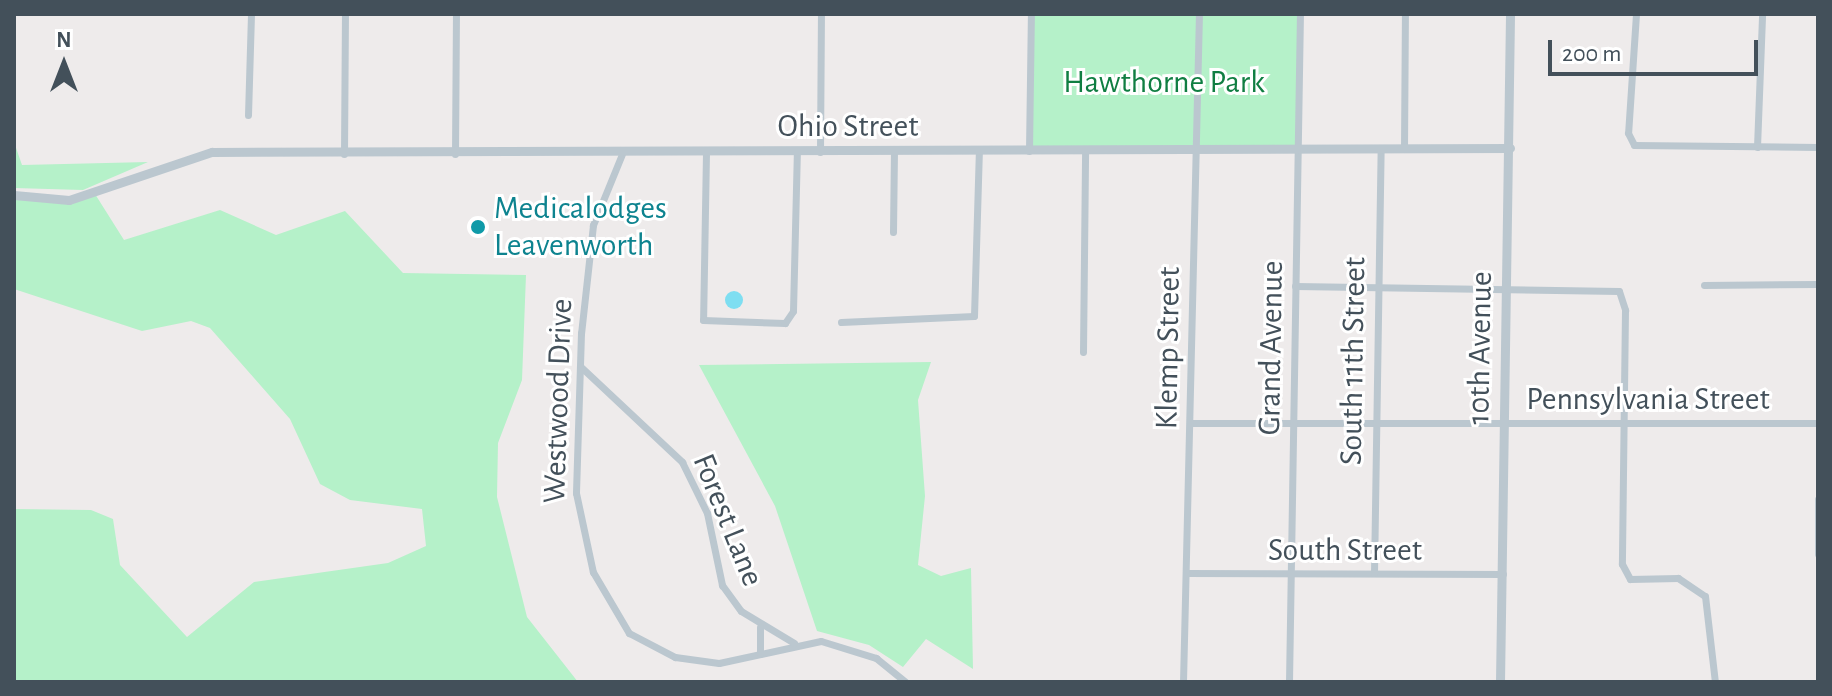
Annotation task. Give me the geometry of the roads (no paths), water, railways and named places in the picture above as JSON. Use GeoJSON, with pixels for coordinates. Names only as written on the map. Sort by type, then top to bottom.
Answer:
{"type":"FeatureCollection","features":[{"type":"Feature","properties":{"kind":"street"},"geometry":{"type":"LineString","coordinates":[[248,115],[251,14]]}},
{"type":"Feature","properties":{"kind":"street"},"geometry":{"type":"LineString","coordinates":[[344,154],[345,14]]}},
{"type":"Feature","properties":{"kind":"street"},"geometry":{"type":"LineString","coordinates":[[455,154],[456,14]]}},
{"type":"Feature","properties":{"kind":"street"},"geometry":{"type":"LineString","coordinates":[[820,152],[821,14]]}},
{"type":"Feature","properties":{"kind":"street"},"geometry":{"type":"LineString","coordinates":[[1029,151],[1031,14]]}},
{"type":"Feature","properties":{"kind":"street","name":"Klemp Street"},"geometry":{"type":"LineString","coordinates":[[1183,682],[1199,14]]}},
{"type":"Feature","properties":{"kind":"street","name":"Grand Avenue"},"geometry":{"type":"LineString","coordinates":[[1289,682],[1300,14]]}},
{"type":"Feature","properties":{"kind":"street"},"geometry":{"type":"LineString","coordinates":[[1404,148],[1405,14]]}},
{"type":"Feature","properties":{"kind":"street","name":"10th Avenue"},"geometry":{"type":"LineString","coordinates":[[1500,682],[1510,14]]}},
{"type":"Feature","properties":{"kind":"street"},"geometry":{"type":"LineString","coordinates":[[1636,14],[1628,133],[1634,145],[1818,147]]}},
{"type":"Feature","properties":{"kind":"street"},"geometry":{"type":"LineString","coordinates":[[1757,147],[1762,14]]}},
{"type":"Feature","properties":{"kind":"street","name":"Ohio Street"},"geometry":{"type":"LineString","coordinates":[[14,195],[69,200],[187,156],[1510,148]]}},
{"type":"Feature","properties":{"kind":"street","name":"South 11th Street"},"geometry":{"type":"LineString","coordinates":[[1374,573],[1381,149]]}},
{"type":"Feature","properties":{"kind":"street"},"geometry":{"type":"LineString","coordinates":[[1083,352],[1085,151]]}},
{"type":"Feature","properties":{"kind":"street"},"geometry":{"type":"LineString","coordinates":[[706,153],[703,320],[785,323],[793,311],[797,152]]}},
{"type":"Feature","properties":{"kind":"street"},"geometry":{"type":"LineString","coordinates":[[893,232],[894,152]]}},
{"type":"Feature","properties":{"kind":"street"},"geometry":{"type":"LineString","coordinates":[[841,322],[961,322],[975,313],[979,152]]}},
{"type":"Feature","properties":{"kind":"street","name":"Westwood Drive"},"geometry":{"type":"LineString","coordinates":[[622,154],[593,225],[581,367],[579,533],[620,621],[639,641],[695,662],[760,654],[794,643],[850,647],[906,682]]}},
{"type":"Feature","properties":{"kind":"street"},"geometry":{"type":"LineString","coordinates":[[1704,285],[1818,284]]}},
{"type":"Feature","properties":{"kind":"street"},"geometry":{"type":"LineString","coordinates":[[1295,286],[1619,291],[1624,423],[1622,564],[1630,579],[1678,578],[1705,596],[1715,682]]}},
{"type":"Feature","properties":{"kind":"street","name":"Forest Lane"},"geometry":{"type":"LineString","coordinates":[[581,367],[682,462],[707,513],[722,585],[760,627],[794,643]]}},
{"type":"Feature","properties":{"kind":"street","name":"Pennsylvania Street"},"geometry":{"type":"LineString","coordinates":[[1191,423],[1818,423]]}},
{"type":"Feature","properties":{"kind":"street"},"geometry":{"type":"LineString","coordinates":[[1818,499],[1818,554]]}},
{"type":"Feature","properties":{"kind":"street","name":"South Street"},"geometry":{"type":"LineString","coordinates":[[1187,573],[1503,574]]}},
{"type":"Feature","properties":{"kind":"street","name":"Forest Lane"},"geometry":{"type":"LineString","coordinates":[[760,627],[760,654]]}},
{"type":"Feature","properties":{"kind":"water"},"geometry":{"type":"Polygon","coordinates":[[[734,291],[743,300],[734,309],[725,300],[734,291]]]}},
{"type":"Feature","properties":{"kind":"place","name":"Medicalodges Leavenworth"},"geometry":{"type":"Point","coordinates":[478,227]}},
{"type":"Feature","properties":{"kind":"park label","name":"Hawthorne Park"},"geometry":{"type":"Point","coordinates":[1164,82]}}]}
